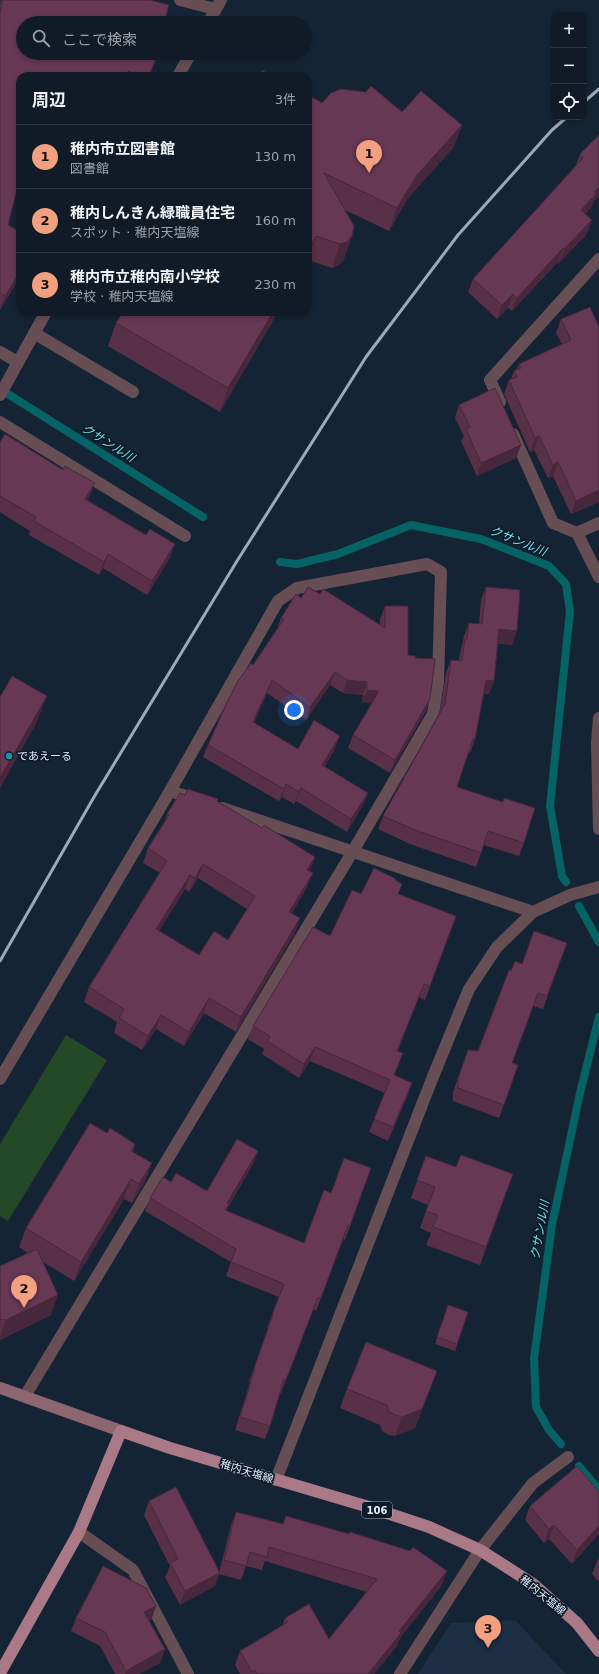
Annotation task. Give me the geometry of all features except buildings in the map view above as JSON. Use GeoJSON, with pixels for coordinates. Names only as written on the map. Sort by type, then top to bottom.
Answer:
{"type":"FeatureCollection","features":[{"type":"Feature","properties":{"kind":"main road","name":"稚内天塩線"},"geometry":{"type":"LineString","coordinates":[[121,1431],[170,1448],[369,1507],[428,1527],[480,1550],[533,1584],[577,1623],[599,1651]]}},
{"type":"Feature","properties":{"kind":"main road"},"geometry":{"type":"LineString","coordinates":[[0,1673],[79,1532],[121,1431]]}},
{"type":"Feature","properties":{"kind":"street"},"geometry":{"type":"LineString","coordinates":[[180,0],[218,4],[212,16]]}},
{"type":"Feature","properties":{"kind":"street"},"geometry":{"type":"LineString","coordinates":[[180,72],[187,60]]}},
{"type":"Feature","properties":{"kind":"street"},"geometry":{"type":"LineString","coordinates":[[598,264],[490,380],[553,523],[577,533],[599,577]]}},
{"type":"Feature","properties":{"kind":"street"},"geometry":{"type":"LineString","coordinates":[[0,395],[44,316]]}},
{"type":"Feature","properties":{"kind":"street"},"geometry":{"type":"LineString","coordinates":[[34,333],[133,392]]}},
{"type":"Feature","properties":{"kind":"street"},"geometry":{"type":"LineString","coordinates":[[0,352],[16,364]]}},
{"type":"Feature","properties":{"kind":"street"},"geometry":{"type":"LineString","coordinates":[[0,422],[185,536]]}},
{"type":"Feature","properties":{"kind":"street"},"geometry":{"type":"LineString","coordinates":[[577,533],[599,523]]}},
{"type":"Feature","properties":{"kind":"street"},"geometry":{"type":"LineString","coordinates":[[0,1079],[170,790],[278,601],[297,588],[427,564],[441,572],[438,682],[433,714],[25,1396]]}},
{"type":"Feature","properties":{"kind":"street"},"geometry":{"type":"LineString","coordinates":[[599,718],[596,743],[599,828]]}},
{"type":"Feature","properties":{"kind":"street"},"geometry":{"type":"LineString","coordinates":[[170,790],[533,912]]}},
{"type":"Feature","properties":{"kind":"street"},"geometry":{"type":"LineString","coordinates":[[276,1480],[432,1079],[469,989],[496,947],[533,912],[570,895],[599,887]]}},
{"type":"Feature","properties":{"kind":"street"},"geometry":{"type":"LineString","coordinates":[[0,1388],[121,1431]]}},
{"type":"Feature","properties":{"kind":"street"},"geometry":{"type":"LineString","coordinates":[[400,1674],[480,1550],[533,1483],[568,1457]]}},
{"type":"Feature","properties":{"kind":"street"},"geometry":{"type":"LineString","coordinates":[[79,1532],[133,1570],[188,1674]]}},
{"type":"Feature","properties":{"kind":"shaded area"},"geometry":{"type":"Polygon","coordinates":[[[515,1620],[566,1674],[418,1674],[451,1623],[515,1620]]]}},
{"type":"Feature","properties":{"kind":"green space"},"geometry":{"type":"Polygon","coordinates":[[[66,1035],[107,1060],[8,1221],[0,1216],[0,1144],[66,1035]]]}},
{"type":"Feature","properties":{"kind":"waterway","name":"クサンル川"},"geometry":{"type":"LineString","coordinates":[[0,389],[203,517]]}},
{"type":"Feature","properties":{"kind":"waterway","name":"クサンル川"},"geometry":{"type":"LineString","coordinates":[[280,562],[297,564],[338,554],[411,525],[481,539],[549,566],[566,584],[570,611],[550,806],[562,876],[566,882]]}},
{"type":"Feature","properties":{"kind":"waterway","name":"クサンル川"},"geometry":{"type":"LineString","coordinates":[[579,906],[599,942]]}},
{"type":"Feature","properties":{"kind":"waterway","name":"クサンル川"},"geometry":{"type":"LineString","coordinates":[[561,1444],[549,1430],[536,1407],[534,1358],[552,1225],[580,1093],[599,1017]]}},
{"type":"Feature","properties":{"kind":"waterway","name":"クサンル川"},"geometry":{"type":"LineString","coordinates":[[579,1466],[599,1490]]}},
{"type":"Feature","properties":{"kind":"railway"},"geometry":{"type":"LineString","coordinates":[[587,99],[599,89]]}},
{"type":"Feature","properties":{"kind":"railway"},"geometry":{"type":"LineString","coordinates":[[0,961],[94,797],[237,561],[366,357],[458,235],[552,130],[564,120]]}},
{"type":"Feature","properties":{"kind":"place","name":"稚内市立図書館"},"geometry":{"type":"Point","coordinates":[369,173]}},
{"type":"Feature","properties":{"kind":"place","name":"であえーる"},"geometry":{"type":"Point","coordinates":[9,756]}},
{"type":"Feature","properties":{"kind":"place","name":"稚内しんきん緑職員住宅"},"geometry":{"type":"Point","coordinates":[24,1308]}},
{"type":"Feature","properties":{"kind":"place","name":"稚内市立稚内南小学校"},"geometry":{"type":"Point","coordinates":[488,1648]}}]}
